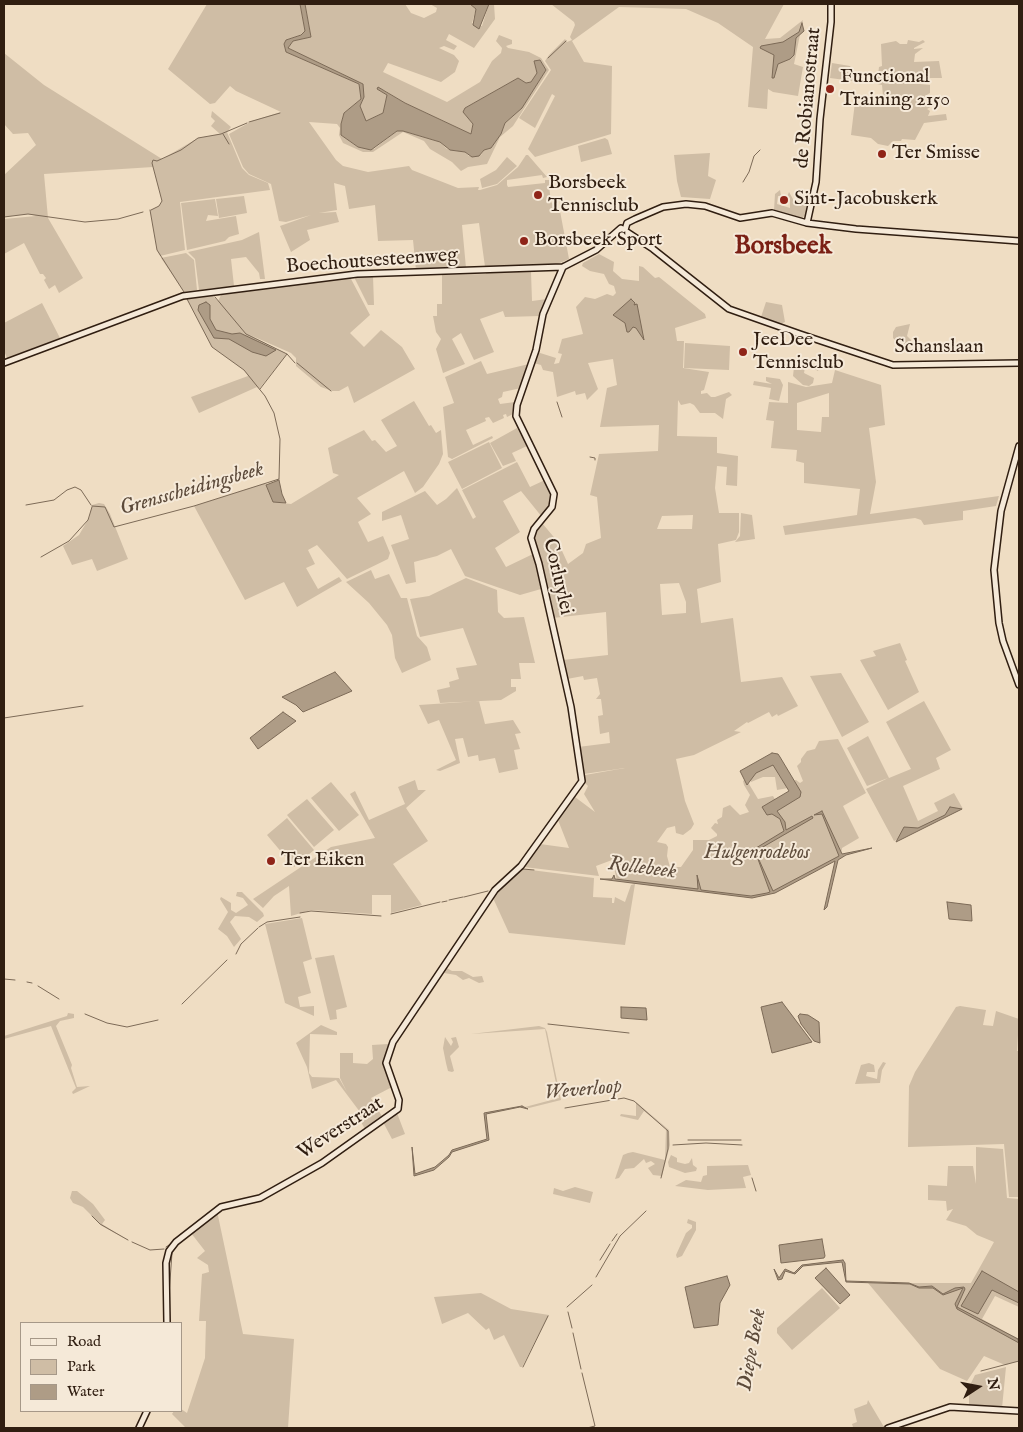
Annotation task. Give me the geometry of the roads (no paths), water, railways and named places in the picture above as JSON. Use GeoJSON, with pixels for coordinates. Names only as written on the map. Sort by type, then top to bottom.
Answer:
{"type":"FeatureCollection","features":[{"type":"Feature","properties":{"kind":"street","name":"de Robianostraat"},"geometry":{"type":"LineString","coordinates":[[807,223],[816,182],[820,119],[831,22],[831,4]]}},
{"type":"Feature","properties":{"kind":"street"},"geometry":{"type":"LineString","coordinates":[[563,267],[596,250],[618,229],[625,230],[631,220],[664,207],[678,204],[700,205],[740,218],[772,213],[807,223],[1019,241]]}},
{"type":"Feature","properties":{"kind":"street","name":"Schanslaan"},"geometry":{"type":"LineString","coordinates":[[625,230],[729,309],[800,334],[894,365],[1019,363]]}},
{"type":"Feature","properties":{"kind":"street","name":"Boechoutsesteenweg"},"geometry":{"type":"LineString","coordinates":[[4,363],[183,296],[358,274],[563,267]]}},
{"type":"Feature","properties":{"kind":"street","name":"Corluylei"},"geometry":{"type":"LineString","coordinates":[[521,866],[577,790],[582,778],[575,748],[571,707],[539,564],[531,538],[534,529],[552,507],[554,494],[516,416],[517,405],[536,350],[543,314],[563,267]]}},
{"type":"Feature","properties":{"kind":"street"},"geometry":{"type":"LineString","coordinates":[[1007,648],[1002,641],[996,604],[995,549],[1001,511],[1019,446]]}},
{"type":"Feature","properties":{"kind":"street"},"geometry":{"type":"LineString","coordinates":[[1019,456],[1002,517],[998,550],[997,589],[1007,648],[1019,685]]}},
{"type":"Feature","properties":{"kind":"street","name":"Weverstraat"},"geometry":{"type":"LineString","coordinates":[[167,1322],[166,1263],[169,1251],[176,1242],[221,1207],[260,1198],[322,1163],[398,1109],[399,1100],[386,1063],[394,1042],[495,890],[521,866]]}},
{"type":"Feature","properties":{"kind":"street"},"geometry":{"type":"LineString","coordinates":[[888,1428],[950,1407],[1019,1412]]}},
{"type":"Feature","properties":{"kind":"street"},"geometry":{"type":"LineString","coordinates":[[139,1428],[147,1412]]}},
{"type":"Feature","properties":{"kind":"water"},"geometry":{"type":"Polygon","coordinates":[[[300,4],[305,4],[311,37],[293,41],[288,48],[363,84],[364,97],[360,106],[366,121],[383,113],[387,95],[377,89],[378,87],[405,103],[471,134],[473,124],[463,112],[465,108],[518,78],[526,83],[531,82],[537,73],[534,61],[540,60],[546,70],[522,108],[505,123],[501,134],[491,148],[484,150],[479,156],[472,157],[465,152],[450,150],[440,142],[403,131],[397,131],[371,150],[358,147],[341,135],[341,124],[344,113],[361,99],[359,84],[286,52],[284,44],[286,40],[301,35],[305,31],[300,4]]]}},
{"type":"Feature","properties":{"kind":"water"},"geometry":{"type":"Polygon","coordinates":[[[470,4],[489,4],[479,29],[473,25],[476,9],[470,4]]]}},
{"type":"Feature","properties":{"kind":"water"},"geometry":{"type":"Polygon","coordinates":[[[802,23],[804,31],[796,38],[794,55],[790,59],[778,64],[774,78],[772,78],[774,55],[760,48],[761,46],[783,42],[799,32],[802,23]]]}},
{"type":"Feature","properties":{"kind":"water"},"geometry":{"type":"Polygon","coordinates":[[[631,299],[635,303],[634,305],[637,304],[644,340],[636,328],[633,327],[627,332],[625,323],[613,315],[631,299]]]}},
{"type":"Feature","properties":{"kind":"water"},"geometry":{"type":"Polygon","coordinates":[[[206,302],[210,305],[210,319],[216,330],[232,334],[240,333],[276,350],[266,356],[252,352],[229,339],[214,338],[198,310],[199,305],[206,302]]]}},
{"type":"Feature","properties":{"kind":"water"},"geometry":{"type":"Polygon","coordinates":[[[279,480],[286,503],[273,502],[266,485],[279,480]]]}},
{"type":"Feature","properties":{"kind":"water"},"geometry":{"type":"Polygon","coordinates":[[[335,672],[352,691],[303,712],[296,705],[282,697],[335,672]]]}},
{"type":"Feature","properties":{"kind":"water"},"geometry":{"type":"Polygon","coordinates":[[[283,712],[296,721],[258,749],[250,738],[283,712]]]}},
{"type":"Feature","properties":{"kind":"water"},"geometry":{"type":"Polygon","coordinates":[[[772,753],[778,754],[801,792],[800,797],[777,811],[785,822],[786,830],[812,816],[813,818],[756,851],[756,848],[784,831],[780,819],[772,814],[767,815],[762,807],[789,791],[773,765],[756,773],[747,785],[740,771],[772,753]]]}},
{"type":"Feature","properties":{"kind":"water"},"geometry":{"type":"Polygon","coordinates":[[[950,807],[962,809],[896,842],[904,827],[918,828],[945,815],[950,807]]]}},
{"type":"Feature","properties":{"kind":"water"},"geometry":{"type":"Polygon","coordinates":[[[822,811],[842,854],[872,848],[846,855],[838,860],[827,907],[824,910],[835,861],[775,893],[752,898],[600,879],[612,879],[614,875],[615,879],[698,889],[697,875],[701,890],[751,896],[767,893],[770,892],[755,851],[773,891],[839,856],[822,814],[814,815],[822,811]]]}},
{"type":"Feature","properties":{"kind":"water"},"geometry":{"type":"Polygon","coordinates":[[[947,902],[971,905],[972,921],[949,919],[947,902]]]}},
{"type":"Feature","properties":{"kind":"water"},"geometry":{"type":"Polygon","coordinates":[[[782,1002],[812,1042],[772,1053],[761,1007],[782,1002]]]}},
{"type":"Feature","properties":{"kind":"water"},"geometry":{"type":"Polygon","coordinates":[[[621,1007],[646,1008],[647,1020],[621,1018],[621,1007]]]}},
{"type":"Feature","properties":{"kind":"water"},"geometry":{"type":"Polygon","coordinates":[[[800,1014],[808,1015],[819,1022],[820,1043],[814,1041],[801,1024],[798,1016],[800,1014]]]}},
{"type":"Feature","properties":{"kind":"water"},"geometry":{"type":"Polygon","coordinates":[[[522,1106],[528,1109],[520,1107],[486,1114],[489,1140],[452,1152],[434,1170],[414,1176],[412,1147],[415,1174],[435,1167],[452,1150],[487,1139],[484,1113],[522,1106]]]}},
{"type":"Feature","properties":{"kind":"water"},"geometry":{"type":"Polygon","coordinates":[[[822,1239],[824,1258],[781,1263],[779,1245],[822,1239]]]}},
{"type":"Feature","properties":{"kind":"water"},"geometry":{"type":"Polygon","coordinates":[[[843,1260],[845,1263],[846,1281],[909,1283],[919,1287],[932,1286],[943,1294],[955,1288],[964,1287],[965,1289],[957,1307],[1018,1339],[1019,1343],[957,1309],[955,1304],[963,1288],[943,1295],[933,1288],[919,1288],[910,1284],[846,1282],[842,1262],[803,1266],[795,1274],[785,1271],[782,1279],[778,1280],[774,1269],[779,1278],[785,1269],[794,1273],[802,1265],[843,1260]]]}},
{"type":"Feature","properties":{"kind":"water"},"geometry":{"type":"Polygon","coordinates":[[[826,1268],[850,1295],[840,1304],[815,1278],[826,1268]]]}},
{"type":"Feature","properties":{"kind":"water"},"geometry":{"type":"Polygon","coordinates":[[[982,1271],[1019,1292],[1019,1303],[992,1290],[978,1314],[961,1306],[982,1271]]]}},
{"type":"Feature","properties":{"kind":"water"},"geometry":{"type":"Polygon","coordinates":[[[727,1276],[730,1285],[720,1303],[718,1325],[694,1328],[685,1287],[727,1276]]]}},
{"type":"Feature","properties":{"kind":"waterway"},"geometry":{"type":"LineString","coordinates":[[548,58],[566,41]]}},
{"type":"Feature","properties":{"kind":"waterway"},"geometry":{"type":"LineString","coordinates":[[249,122],[280,113]]}},
{"type":"Feature","properties":{"kind":"waterway"},"geometry":{"type":"LineString","coordinates":[[151,210],[159,206],[162,201],[152,163],[153,160],[157,161],[181,150],[198,138],[221,134],[247,123]]}},
{"type":"Feature","properties":{"kind":"waterway"},"geometry":{"type":"LineString","coordinates":[[223,134],[229,144]]}},
{"type":"Feature","properties":{"kind":"waterway"},"geometry":{"type":"LineString","coordinates":[[743,182],[749,172],[754,156],[760,150]]}},
{"type":"Feature","properties":{"kind":"waterway"},"geometry":{"type":"LineString","coordinates":[[150,210],[157,250],[184,292]]}},
{"type":"Feature","properties":{"kind":"waterway"},"geometry":{"type":"LineString","coordinates":[[4,217],[28,214],[85,222],[118,219],[143,212]]}},
{"type":"Feature","properties":{"kind":"waterway"},"geometry":{"type":"LineString","coordinates":[[215,297],[246,334],[287,354]]}},
{"type":"Feature","properties":{"kind":"waterway","name":"Grensscheidingsbeek"},"geometry":{"type":"LineString","coordinates":[[92,506],[105,507],[114,527],[194,506],[279,479],[280,439],[274,413],[265,396],[244,370],[212,347],[187,299]]}},
{"type":"Feature","properties":{"kind":"waterway"},"geometry":{"type":"LineString","coordinates":[[260,389],[287,354],[295,363]]}},
{"type":"Feature","properties":{"kind":"waterway"},"geometry":{"type":"LineString","coordinates":[[297,363],[331,391]]}},
{"type":"Feature","properties":{"kind":"waterway"},"geometry":{"type":"LineString","coordinates":[[557,402],[562,417]]}},
{"type":"Feature","properties":{"kind":"waterway"},"geometry":{"type":"LineString","coordinates":[[590,457],[595,458],[595,460]]}},
{"type":"Feature","properties":{"kind":"waterway"},"geometry":{"type":"LineString","coordinates":[[26,505],[54,500],[67,490],[75,487],[81,490],[91,505]]}},
{"type":"Feature","properties":{"kind":"waterway"},"geometry":{"type":"LineString","coordinates":[[41,557],[69,541],[88,520],[92,507]]}},
{"type":"Feature","properties":{"kind":"waterway"},"geometry":{"type":"LineString","coordinates":[[4,718],[83,706]]}},
{"type":"Feature","properties":{"kind":"waterway","name":"Rollebeek"},"geometry":{"type":"LineString","coordinates":[[523,869],[534,870]]}},
{"type":"Feature","properties":{"kind":"waterway","name":"Rollebeek"},"geometry":{"type":"LineString","coordinates":[[464,897],[488,891]]}},
{"type":"Feature","properties":{"kind":"waterway","name":"Rollebeek"},"geometry":{"type":"LineString","coordinates":[[449,900],[463,897]]}},
{"type":"Feature","properties":{"kind":"waterway","name":"Rollebeek"},"geometry":{"type":"LineString","coordinates":[[442,902],[447,901]]}},
{"type":"Feature","properties":{"kind":"waterway","name":"Rollebeek"},"geometry":{"type":"LineString","coordinates":[[391,914],[440,902]]}},
{"type":"Feature","properties":{"kind":"waterway","name":"Rollebeek"},"geometry":{"type":"LineString","coordinates":[[300,913],[311,911],[381,916]]}},
{"type":"Feature","properties":{"kind":"waterway","name":"Rollebeek"},"geometry":{"type":"LineString","coordinates":[[259,927],[267,922],[300,917]]}},
{"type":"Feature","properties":{"kind":"waterway","name":"Rollebeek"},"geometry":{"type":"LineString","coordinates":[[236,954],[241,944],[258,928]]}},
{"type":"Feature","properties":{"kind":"waterway","name":"Rollebeek"},"geometry":{"type":"LineString","coordinates":[[182,1004],[227,960]]}},
{"type":"Feature","properties":{"kind":"waterway","name":"Rollebeek"},"geometry":{"type":"LineString","coordinates":[[4,979],[15,980]]}},
{"type":"Feature","properties":{"kind":"waterway","name":"Rollebeek"},"geometry":{"type":"LineString","coordinates":[[27,982],[32,983]]}},
{"type":"Feature","properties":{"kind":"waterway","name":"Rollebeek"},"geometry":{"type":"LineString","coordinates":[[38,986],[59,999]]}},
{"type":"Feature","properties":{"kind":"waterway","name":"Rollebeek"},"geometry":{"type":"LineString","coordinates":[[85,1014],[107,1023],[127,1027],[158,1020]]}},
{"type":"Feature","properties":{"kind":"waterway"},"geometry":{"type":"LineString","coordinates":[[548,1024],[629,1033]]}},
{"type":"Feature","properties":{"kind":"waterway","name":"Weverloop"},"geometry":{"type":"LineString","coordinates":[[565,1108],[624,1098],[634,1101],[668,1131],[668,1149],[661,1178]]}},
{"type":"Feature","properties":{"kind":"waterway","name":"Weverloop"},"geometry":{"type":"LineString","coordinates":[[688,1140],[741,1140]]}},
{"type":"Feature","properties":{"kind":"waterway","name":"Weverloop"},"geometry":{"type":"LineString","coordinates":[[673,1145],[706,1143],[742,1145]]}},
{"type":"Feature","properties":{"kind":"waterway","name":"Weverloop"},"geometry":{"type":"LineString","coordinates":[[752,1178],[756,1191]]}},
{"type":"Feature","properties":{"kind":"waterway"},"geometry":{"type":"LineString","coordinates":[[596,1277],[620,1236],[646,1211]]}},
{"type":"Feature","properties":{"kind":"waterway","name":"Weverloop"},"geometry":{"type":"LineString","coordinates":[[92,1216],[100,1224],[128,1240]]}},
{"type":"Feature","properties":{"kind":"waterway","name":"Weverloop"},"geometry":{"type":"LineString","coordinates":[[191,1227],[198,1221]]}},
{"type":"Feature","properties":{"kind":"waterway","name":"Weverloop"},"geometry":{"type":"LineString","coordinates":[[183,1233],[189,1229]]}},
{"type":"Feature","properties":{"kind":"waterway"},"geometry":{"type":"LineString","coordinates":[[612,1241],[617,1234]]}},
{"type":"Feature","properties":{"kind":"waterway","name":"Weverloop"},"geometry":{"type":"LineString","coordinates":[[171,1243],[176,1239]]}},
{"type":"Feature","properties":{"kind":"waterway","name":"Weverloop"},"geometry":{"type":"LineString","coordinates":[[132,1242],[150,1250],[164,1249]]}},
{"type":"Feature","properties":{"kind":"waterway"},"geometry":{"type":"LineString","coordinates":[[600,1260],[610,1244]]}},
{"type":"Feature","properties":{"kind":"waterway"},"geometry":{"type":"LineString","coordinates":[[169,1295],[172,1253]]}},
{"type":"Feature","properties":{"kind":"waterway"},"geometry":{"type":"LineString","coordinates":[[567,1307],[592,1285]]}},
{"type":"Feature","properties":{"kind":"waterway"},"geometry":{"type":"LineString","coordinates":[[568,1312],[572,1328]]}},
{"type":"Feature","properties":{"kind":"waterway"},"geometry":{"type":"LineString","coordinates":[[523,1367],[548,1316]]}},
{"type":"Feature","properties":{"kind":"waterway"},"geometry":{"type":"LineString","coordinates":[[573,1333],[581,1369]]}},
{"type":"Feature","properties":{"kind":"waterway"},"geometry":{"type":"LineString","coordinates":[[981,1371],[1019,1361]]}},
{"type":"Feature","properties":{"kind":"waterway"},"geometry":{"type":"LineString","coordinates":[[582,1373],[595,1426],[587,1428]]}},
{"type":"Feature","properties":{"kind":"place","name":"Functional Training 2150"},"geometry":{"type":"Point","coordinates":[830,89]}},
{"type":"Feature","properties":{"kind":"place","name":"Ter Smisse"},"geometry":{"type":"Point","coordinates":[882,154]}},
{"type":"Feature","properties":{"kind":"place","name":"Borsbeek Tennisclub"},"geometry":{"type":"Point","coordinates":[538,195]}},
{"type":"Feature","properties":{"kind":"place","name":"Sint-Jacobuskerk"},"geometry":{"type":"Point","coordinates":[784,200]}},
{"type":"Feature","properties":{"kind":"place","name":"Borsbeek Sport"},"geometry":{"type":"Point","coordinates":[524,241]}},
{"type":"Feature","properties":{"kind":"place","name":"JeeDee Tennisclub"},"geometry":{"type":"Point","coordinates":[743,352]}},
{"type":"Feature","properties":{"kind":"place","name":"Ter Eiken"},"geometry":{"type":"Point","coordinates":[271,861]}},
{"type":"Feature","properties":{"kind":"district","name":"Borsbeek"},"geometry":{"type":"Point","coordinates":[783,248]}},
{"type":"Feature","properties":{"kind":"park label","name":"Hulgenrodebos"},"geometry":{"type":"Point","coordinates":[757,854]}},
{"type":"Feature","properties":{"kind":"water label","name":"Diepe Beek"},"geometry":{"type":"Point","coordinates":[753,1350]}}]}
